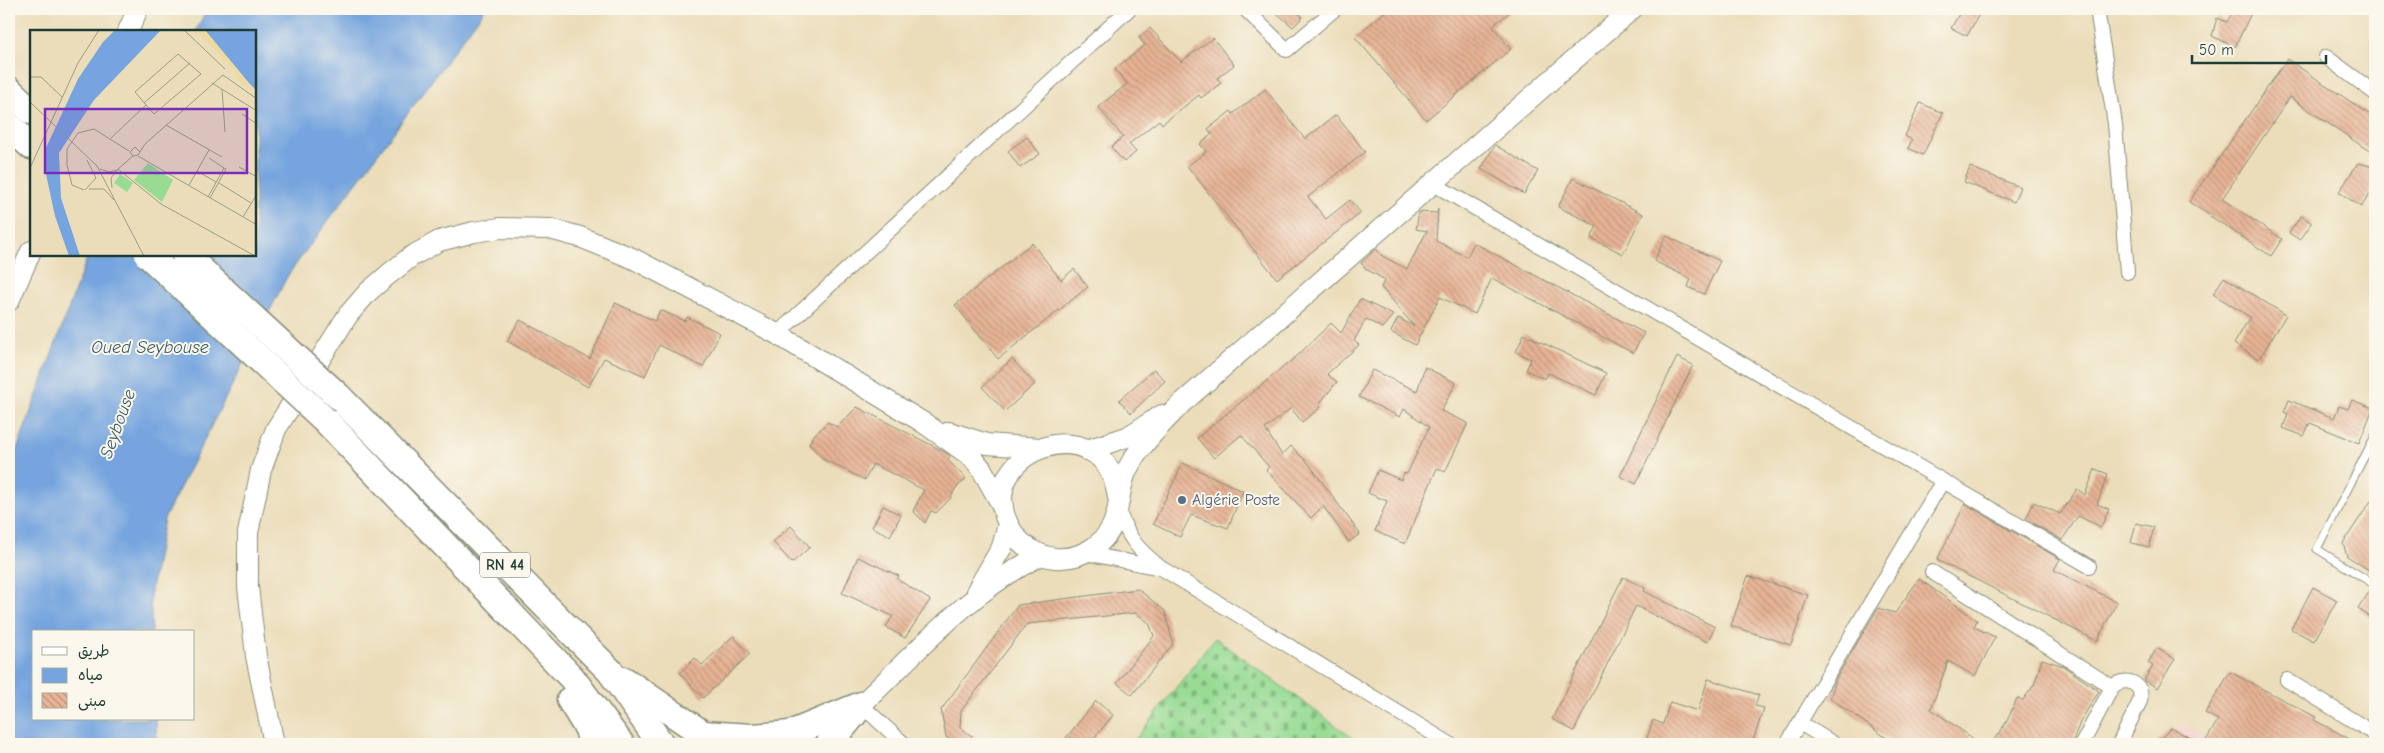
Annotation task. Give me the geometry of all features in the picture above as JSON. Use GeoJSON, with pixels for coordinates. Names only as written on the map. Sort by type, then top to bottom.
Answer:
{"type":"FeatureCollection","features":[{"type":"Feature","properties":{"kind":"highway"},"geometry":{"type":"LineString","coordinates":[[9,90],[30,110]]}},
{"type":"Feature","properties":{"kind":"highway"},"geometry":{"type":"LineString","coordinates":[[9,126],[30,145]]}},
{"type":"Feature","properties":{"kind":"highway","name":"RN 44"},"geometry":{"type":"LineString","coordinates":[[149,256],[326,421],[572,678],[621,744]]}},
{"type":"Feature","properties":{"kind":"highway","name":"RN 44"},"geometry":{"type":"LineString","coordinates":[[187,256],[338,396],[610,671],[661,744]]}},
{"type":"Feature","properties":{"kind":"highway"},"geometry":{"type":"LineString","coordinates":[[497,601],[562,689],[588,729],[592,744]]}},
{"type":"Feature","properties":{"kind":"highway"},"geometry":{"type":"LineString","coordinates":[[610,671],[703,734],[752,737],[790,734],[861,705]]}},
{"type":"Feature","properties":{"kind":"highway"},"geometry":{"type":"LineString","coordinates":[[829,744],[861,705]]}},
{"type":"Feature","properties":{"kind":"street"},"geometry":{"type":"LineString","coordinates":[[128,30],[138,9]]}},
{"type":"Feature","properties":{"kind":"street"},"geometry":{"type":"LineString","coordinates":[[778,334],[1129,9]]}},
{"type":"Feature","properties":{"kind":"street"},"geometry":{"type":"LineString","coordinates":[[1246,9],[1287,50],[1335,9]]}},
{"type":"Feature","properties":{"kind":"street"},"geometry":{"type":"LineString","coordinates":[[1085,553],[1107,535],[1128,469],[1152,434],[1180,404],[1632,9]]}},
{"type":"Feature","properties":{"kind":"street"},"geometry":{"type":"LineString","coordinates":[[2097,9],[2114,124],[2127,272]]}},
{"type":"Feature","properties":{"kind":"street"},"geometry":{"type":"LineString","coordinates":[[2326,57],[2375,93]]}},
{"type":"Feature","properties":{"kind":"street"},"geometry":{"type":"LineString","coordinates":[[1432,183],[1942,482],[2068,552],[2089,566]]}},
{"type":"Feature","properties":{"kind":"street"},"geometry":{"type":"LineString","coordinates":[[274,744],[256,656],[248,587],[248,534],[261,470],[276,429],[348,315],[389,274],[412,256],[439,241],[474,232],[500,228],[550,229],[580,237],[632,258],[778,334],[924,423],[972,457],[981,468],[1018,540],[1042,555],[1063,558],[1085,553],[1161,568]]}},
{"type":"Feature","properties":{"kind":"street"},"geometry":{"type":"LineString","coordinates":[[9,301],[30,253]]}},
{"type":"Feature","properties":{"kind":"street"},"geometry":{"type":"LineString","coordinates":[[1087,450],[1127,437],[1180,404]]}},
{"type":"Feature","properties":{"kind":"street"},"geometry":{"type":"LineString","coordinates":[[924,423],[970,440],[987,444],[1040,448],[1068,444],[1087,450],[1096,456],[1109,470],[1116,488],[1126,533],[1142,553],[1161,568],[1450,744]]}},
{"type":"Feature","properties":{"kind":"street"},"geometry":{"type":"LineString","coordinates":[[966,606],[994,563],[1002,547],[1006,516],[1005,488],[1012,471],[1024,457],[1040,448]]}},
{"type":"Feature","properties":{"kind":"street"},"geometry":{"type":"LineString","coordinates":[[1787,744],[1942,482]]}},
{"type":"Feature","properties":{"kind":"street"},"geometry":{"type":"LineString","coordinates":[[904,744],[861,705],[966,606],[1004,575],[1042,555]]}},
{"type":"Feature","properties":{"kind":"street"},"geometry":{"type":"LineString","coordinates":[[1932,572],[2112,687]]}},
{"type":"Feature","properties":{"kind":"street"},"geometry":{"type":"LineString","coordinates":[[2287,680],[2375,734]]}},
{"type":"Feature","properties":{"kind":"street"},"geometry":{"type":"LineString","coordinates":[[2082,744],[2112,687],[2118,681],[2129,681],[2139,687],[2142,694],[2119,744]]}},
{"type":"Feature","properties":{"kind":"street"},"geometry":{"type":"LineString","coordinates":[[1800,723],[1834,744]]}},
{"type":"Feature","properties":{"kind":"lane"},"geometry":{"type":"LineString","coordinates":[[2375,436],[2317,549],[2375,585]]}},
{"type":"Feature","properties":{"kind":"shaded area"},"geometry":{"type":"Polygon","coordinates":[[[2181,724],[2216,744],[2169,744],[2181,724]]]}},
{"type":"Feature","properties":{"kind":"green space"},"geometry":{"type":"Polygon","coordinates":[[[1215,638],[1361,744],[1132,744],[1215,638]]]}},
{"type":"Feature","properties":{"kind":"water","name":"Oued Seybouse"},"geometry":{"type":"Polygon","coordinates":[[[207,9],[485,9],[288,275],[164,519],[150,596],[152,630],[32,630],[32,720],[156,720],[157,744],[9,744],[9,507],[16,452],[88,256],[256,256],[256,30],[196,30],[207,9]]]}},
{"type":"Feature","properties":{"kind":"building"},"geometry":{"type":"Polygon","coordinates":[[[1272,9],[1294,9],[1303,17],[1293,27],[1272,9]]]}},
{"type":"Feature","properties":{"kind":"building"},"geometry":{"type":"Polygon","coordinates":[[[1388,9],[1514,9],[1492,26],[1511,49],[1426,120],[1355,37],[1388,9]]]}},
{"type":"Feature","properties":{"kind":"building"},"geometry":{"type":"Polygon","coordinates":[[[1962,9],[1982,9],[1967,36],[1951,28],[1962,9]]]}},
{"type":"Feature","properties":{"kind":"building"},"geometry":{"type":"Polygon","coordinates":[[[2234,9],[2253,9],[2235,47],[2212,36],[2217,18],[2227,22],[2234,9]]]}},
{"type":"Feature","properties":{"kind":"building"},"geometry":{"type":"Polygon","coordinates":[[[1150,28],[1181,62],[1213,38],[1234,65],[1217,78],[1221,83],[1201,98],[1199,95],[1162,124],[1159,120],[1129,144],[1136,152],[1124,162],[1111,147],[1123,137],[1098,107],[1127,84],[1115,69],[1145,45],[1139,38],[1150,28]]]}},
{"type":"Feature","properties":{"kind":"building"},"geometry":{"type":"Polygon","coordinates":[[[2287,59],[2375,118],[2375,155],[2290,97],[2222,199],[2282,239],[2271,256],[2189,202],[2287,59]]]}},
{"type":"Feature","properties":{"kind":"building"},"geometry":{"type":"Polygon","coordinates":[[[1265,89],[1305,139],[1336,115],[1365,152],[1308,197],[1326,219],[1350,200],[1361,213],[1277,279],[1187,166],[1206,152],[1200,144],[1212,134],[1208,129],[1231,111],[1233,114],[1265,89]]]}},
{"type":"Feature","properties":{"kind":"building"},"geometry":{"type":"Polygon","coordinates":[[[1920,103],[1943,113],[1923,155],[1908,148],[1912,140],[1905,136],[1920,103]]]}},
{"type":"Feature","properties":{"kind":"building"},"geometry":{"type":"Polygon","coordinates":[[[1027,137],[1040,154],[1020,168],[1008,151],[1027,137]]]}},
{"type":"Feature","properties":{"kind":"building"},"geometry":{"type":"Polygon","coordinates":[[[1495,145],[1538,171],[1524,194],[1481,169],[1495,145]]]}},
{"type":"Feature","properties":{"kind":"building"},"geometry":{"type":"Polygon","coordinates":[[[2358,163],[2375,167],[2375,187],[2361,207],[2339,192],[2358,163]]]}},
{"type":"Feature","properties":{"kind":"building"},"geometry":{"type":"Polygon","coordinates":[[[1970,167],[2020,187],[2014,202],[1964,182],[1970,167]]]}},
{"type":"Feature","properties":{"kind":"building"},"geometry":{"type":"Polygon","coordinates":[[[1573,178],[1643,214],[1623,254],[1591,238],[1597,226],[1558,207],[1573,178]]]}},
{"type":"Feature","properties":{"kind":"building"},"geometry":{"type":"Polygon","coordinates":[[[1438,209],[1436,241],[1467,257],[1474,243],[1644,333],[1633,353],[1492,278],[1475,314],[1440,297],[1415,345],[1391,332],[1398,318],[1414,326],[1381,287],[1385,280],[1366,269],[1361,263],[1376,249],[1382,256],[1407,269],[1427,231],[1416,229],[1419,212],[1437,213],[1438,209]]]}},
{"type":"Feature","properties":{"kind":"building"},"geometry":{"type":"Polygon","coordinates":[[[2301,216],[2312,223],[2300,240],[2289,233],[2301,216]]]}},
{"type":"Feature","properties":{"kind":"building"},"geometry":{"type":"Polygon","coordinates":[[[1666,236],[1720,261],[1704,294],[1688,287],[1691,279],[1654,261],[1666,236]]]}},
{"type":"Feature","properties":{"kind":"building"},"geometry":{"type":"Polygon","coordinates":[[[1032,243],[1061,280],[1074,269],[1088,287],[998,359],[955,305],[1032,243]]]}},
{"type":"Feature","properties":{"kind":"building"},"geometry":{"type":"Polygon","coordinates":[[[2224,277],[2286,315],[2259,359],[2234,344],[2250,317],[2213,294],[2224,277]]]}},
{"type":"Feature","properties":{"kind":"building"},"geometry":{"type":"Polygon","coordinates":[[[1360,299],[1393,315],[1382,328],[1366,319],[1354,341],[1359,345],[1327,374],[1337,382],[1319,404],[1321,407],[1302,422],[1291,408],[1265,429],[1282,455],[1291,446],[1309,464],[1360,534],[1349,542],[1323,506],[1311,518],[1266,470],[1269,467],[1241,435],[1214,458],[1197,438],[1297,356],[1331,323],[1341,333],[1360,299]]]}},
{"type":"Feature","properties":{"kind":"building"},"geometry":{"type":"Polygon","coordinates":[[[615,303],[655,321],[660,310],[685,321],[687,317],[720,333],[703,367],[659,345],[645,376],[604,358],[588,387],[507,341],[520,320],[590,359],[615,303]]]}},
{"type":"Feature","properties":{"kind":"building"},"geometry":{"type":"Polygon","coordinates":[[[1524,334],[1606,373],[1596,395],[1548,373],[1545,379],[1526,370],[1531,359],[1516,352],[1524,334]]]}},
{"type":"Feature","properties":{"kind":"building"},"geometry":{"type":"Polygon","coordinates":[[[1677,357],[1693,365],[1636,484],[1620,476],[1677,357]]]}},
{"type":"Feature","properties":{"kind":"building"},"geometry":{"type":"Polygon","coordinates":[[[1012,359],[1035,384],[1005,411],[982,387],[1012,359]]]}},
{"type":"Feature","properties":{"kind":"building"},"geometry":{"type":"Polygon","coordinates":[[[1425,367],[1456,383],[1441,411],[1468,423],[1445,472],[1437,468],[1405,544],[1375,531],[1387,501],[1368,493],[1378,470],[1401,480],[1404,473],[1407,474],[1429,427],[1404,409],[1400,417],[1359,397],[1372,370],[1417,391],[1425,367]]]}},
{"type":"Feature","properties":{"kind":"building"},"geometry":{"type":"Polygon","coordinates":[[[1154,369],[1165,381],[1131,413],[1119,400],[1154,369]]]}},
{"type":"Feature","properties":{"kind":"building"},"geometry":{"type":"Polygon","coordinates":[[[2289,400],[2334,418],[2339,406],[2348,409],[2352,400],[2373,408],[2359,443],[2310,423],[2304,436],[2283,428],[2288,414],[2284,412],[2289,400]]]}},
{"type":"Feature","properties":{"kind":"building"},"geometry":{"type":"Polygon","coordinates":[[[857,407],[943,451],[950,456],[948,460],[966,479],[955,489],[950,499],[936,513],[931,511],[925,523],[913,511],[924,490],[873,464],[865,480],[823,459],[809,444],[813,436],[828,422],[837,427],[857,407]]]}},
{"type":"Feature","properties":{"kind":"building"},"geometry":{"type":"Polygon","coordinates":[[[1183,463],[1243,491],[1228,528],[1191,515],[1180,537],[1153,524],[1183,463]]]}},
{"type":"Feature","properties":{"kind":"building"},"geometry":{"type":"Polygon","coordinates":[[[2095,469],[2108,474],[2097,504],[2109,509],[2101,527],[2078,516],[2062,540],[2026,519],[2034,502],[2060,514],[2077,489],[2085,495],[2095,469]]]}},
{"type":"Feature","properties":{"kind":"building"},"geometry":{"type":"Polygon","coordinates":[[[2375,495],[2375,574],[2347,556],[2343,543],[2375,495]]]}},
{"type":"Feature","properties":{"kind":"building"},"geometry":{"type":"Polygon","coordinates":[[[1965,504],[2060,559],[2054,570],[2117,602],[2097,641],[1937,560],[1965,504]]]}},
{"type":"Feature","properties":{"kind":"building"},"geometry":{"type":"Polygon","coordinates":[[[883,506],[901,515],[890,536],[872,527],[883,506]]]}},
{"type":"Feature","properties":{"kind":"building"},"geometry":{"type":"Polygon","coordinates":[[[2136,523],[2154,527],[2149,547],[2131,543],[2136,523]]]}},
{"type":"Feature","properties":{"kind":"building"},"geometry":{"type":"Polygon","coordinates":[[[791,526],[810,547],[792,563],[773,542],[791,526]]]}},
{"type":"Feature","properties":{"kind":"building"},"geometry":{"type":"Polygon","coordinates":[[[858,557],[899,576],[897,579],[930,600],[905,638],[886,627],[893,616],[842,593],[858,557]]]}},
{"type":"Feature","properties":{"kind":"building"},"geometry":{"type":"Polygon","coordinates":[[[1748,576],[1808,595],[1791,645],[1731,626],[1748,576]]]}},
{"type":"Feature","properties":{"kind":"building"},"geometry":{"type":"Polygon","coordinates":[[[1623,577],[1645,588],[1644,591],[1715,627],[1707,642],[1636,606],[1574,731],[1552,719],[1623,577]]]}},
{"type":"Feature","properties":{"kind":"building"},"geometry":{"type":"Polygon","coordinates":[[[1919,579],[1977,620],[1974,627],[1995,637],[1975,676],[1948,661],[1931,709],[1981,744],[1895,744],[1830,698],[1837,677],[1878,608],[1895,613],[1919,579]]]}},
{"type":"Feature","properties":{"kind":"building"},"geometry":{"type":"Polygon","coordinates":[[[2313,587],[2337,600],[2314,641],[2291,629],[2313,587]]]}},
{"type":"Feature","properties":{"kind":"building"},"geometry":{"type":"Polygon","coordinates":[[[1138,589],[1165,611],[1173,644],[1132,695],[1117,683],[1154,636],[1149,623],[1136,613],[1027,624],[961,711],[960,727],[982,744],[955,744],[946,737],[941,710],[1018,605],[1138,589]]]}},
{"type":"Feature","properties":{"kind":"building"},"geometry":{"type":"Polygon","coordinates":[[[2371,589],[2375,590],[2375,620],[2358,609],[2371,589]]]}},
{"type":"Feature","properties":{"kind":"building"},"geometry":{"type":"Polygon","coordinates":[[[733,636],[750,654],[703,698],[680,673],[695,658],[702,665],[733,636]]]}},
{"type":"Feature","properties":{"kind":"building"},"geometry":{"type":"Polygon","coordinates":[[[2157,648],[2175,659],[2157,688],[2144,680],[2153,666],[2148,663],[2157,648]]]}},
{"type":"Feature","properties":{"kind":"building"},"geometry":{"type":"Polygon","coordinates":[[[2042,659],[2063,666],[2099,691],[2080,722],[2072,744],[1991,744],[2007,721],[2017,698],[2023,700],[2034,685],[2042,659]]]}},
{"type":"Feature","properties":{"kind":"building"},"geometry":{"type":"Polygon","coordinates":[[[2230,672],[2316,717],[2314,720],[2359,744],[2204,744],[2218,720],[2205,713],[2230,672]]]}},
{"type":"Feature","properties":{"kind":"building"},"geometry":{"type":"Polygon","coordinates":[[[1708,679],[1759,695],[1755,706],[1764,708],[1752,744],[1645,744],[1653,720],[1663,724],[1670,702],[1698,711],[1708,679]]]}},
{"type":"Feature","properties":{"kind":"building"},"geometry":{"type":"Polygon","coordinates":[[[1096,701],[1113,715],[1090,744],[1061,744],[1096,701]]]}},
{"type":"Feature","properties":{"kind":"building"},"geometry":{"type":"Polygon","coordinates":[[[2171,728],[2202,744],[2155,744],[2171,728]]]}},
{"type":"Feature","properties":{"kind":"place","name":"Algérie Poste"},"geometry":{"type":"Point","coordinates":[1182,500]}},
{"type":"Feature","properties":{"kind":"water label","name":"Seybouse"},"geometry":{"type":"Point","coordinates":[118,424]}}]}
